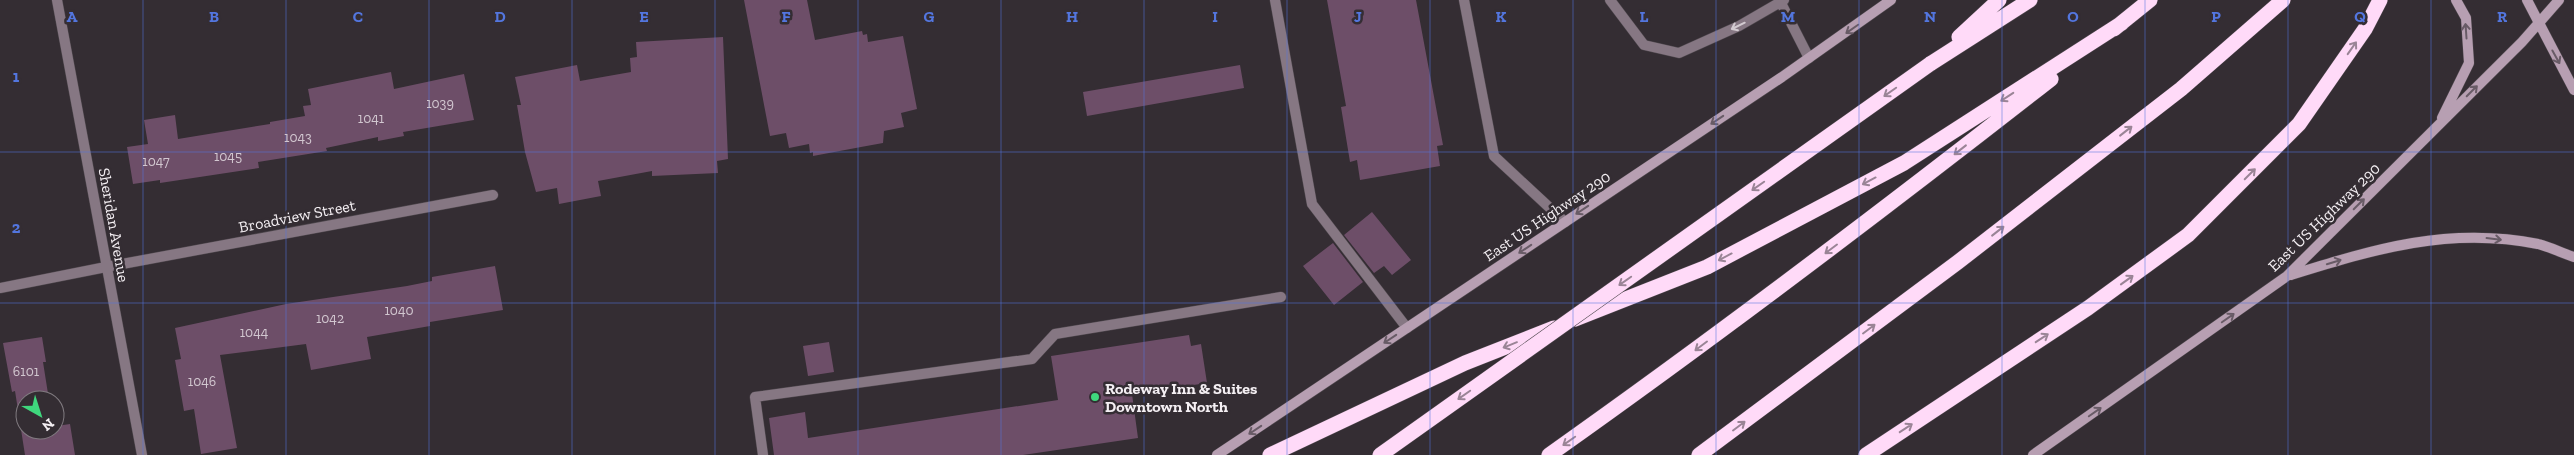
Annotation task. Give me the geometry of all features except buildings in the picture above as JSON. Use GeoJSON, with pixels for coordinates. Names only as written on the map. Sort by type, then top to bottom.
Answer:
{"type":"FeatureCollection","features":[{"type":"Feature","properties":{"kind":"highway"},"geometry":{"type":"LineString","coordinates":[[1930,64],[1999,0]]}},
{"type":"Feature","properties":{"kind":"highway"},"geometry":{"type":"LineString","coordinates":[[1380,455],[1930,64],[2030,0]]}},
{"type":"Feature","properties":{"kind":"highway"},"geometry":{"type":"LineString","coordinates":[[1549,455],[1665,373],[1896,200],[2150,0]]}},
{"type":"Feature","properties":{"kind":"highway"},"geometry":{"type":"LineString","coordinates":[[1699,455],[1958,262],[2165,101],[2284,0]]}},
{"type":"Feature","properties":{"kind":"highway"},"geometry":{"type":"LineString","coordinates":[[1866,455],[2088,308],[2188,235],[2299,124],[2365,29],[2380,0]]}},
{"type":"Feature","properties":{"kind":"highway"},"geometry":{"type":"LineString","coordinates":[[1270,455],[1465,363],[1707,267],[1904,163],[2122,23]]}},
{"type":"Feature","properties":{"kind":"main road","name":"East US Highway 290"},"geometry":{"type":"LineString","coordinates":[[1217,455],[1809,58],[1891,0]]}},
{"type":"Feature","properties":{"kind":"main road"},"geometry":{"type":"LineString","coordinates":[[2438,125],[2469,63],[2466,18],[2456,0]]}},
{"type":"Feature","properties":{"kind":"main road"},"geometry":{"type":"LineString","coordinates":[[2527,0],[2574,90]]}},
{"type":"Feature","properties":{"kind":"main road","name":"East US Highway 290"},"geometry":{"type":"LineString","coordinates":[[2033,455],[2287,276],[2438,125],[2559,0]]}},
{"type":"Feature","properties":{"kind":"main road"},"geometry":{"type":"LineString","coordinates":[[2287,276],[2356,255],[2425,239],[2483,237],[2539,244],[2574,257]]}},
{"type":"Feature","properties":{"kind":"street","name":"Sheridan Avenue"},"geometry":{"type":"LineString","coordinates":[[57,0],[142,455]]}},
{"type":"Feature","properties":{"kind":"street"},"geometry":{"type":"LineString","coordinates":[[1275,0],[1312,204],[1406,328]]}},
{"type":"Feature","properties":{"kind":"street"},"geometry":{"type":"LineString","coordinates":[[1464,0],[1494,156],[1565,222]]}},
{"type":"Feature","properties":{"kind":"street"},"geometry":{"type":"LineString","coordinates":[[1610,0],[1644,45],[1678,53],[1739,26],[1782,2],[1809,58]]}},
{"type":"Feature","properties":{"kind":"street","name":"Broadview Street"},"geometry":{"type":"LineString","coordinates":[[0,288],[494,195]]}},
{"type":"Feature","properties":{"kind":"street"},"geometry":{"type":"LineString","coordinates":[[763,455],[755,397],[1032,359],[1055,334],[1281,297]]}},
{"type":"Feature","properties":{"kind":"place","name":"Rodeway Inn & Suites Downtown North"},"geometry":{"type":"Point","coordinates":[1095,397]}}]}
